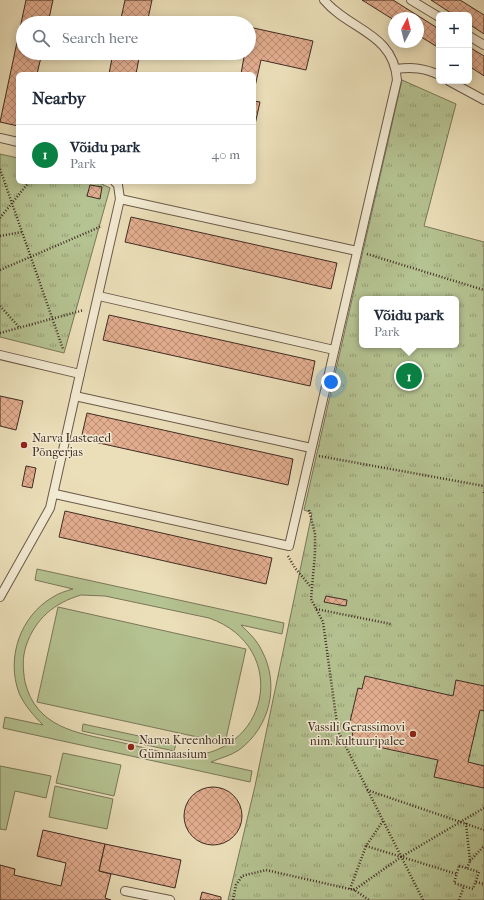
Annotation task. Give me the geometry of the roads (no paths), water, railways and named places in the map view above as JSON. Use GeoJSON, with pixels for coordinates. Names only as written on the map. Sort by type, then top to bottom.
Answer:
{"type":"FeatureCollection","features":[{"type":"Feature","properties":{"kind":"lane"},"geometry":{"type":"LineString","coordinates":[[55,494],[290,546],[397,80],[396,69],[391,55],[383,45],[324,0]]}},
{"type":"Feature","properties":{"kind":"lane"},"geometry":{"type":"LineString","coordinates":[[411,0],[436,15]]}},
{"type":"Feature","properties":{"kind":"lane"},"geometry":{"type":"LineString","coordinates":[[472,38],[484,45]]}},
{"type":"Feature","properties":{"kind":"lane"},"geometry":{"type":"LineString","coordinates":[[396,69],[415,67],[426,69],[436,74]]}},
{"type":"Feature","properties":{"kind":"lane"},"geometry":{"type":"LineString","coordinates":[[455,84],[484,100]]}},
{"type":"Feature","properties":{"kind":"lane"},"geometry":{"type":"LineString","coordinates":[[0,138],[16,142]]}},
{"type":"Feature","properties":{"kind":"lane"},"geometry":{"type":"LineString","coordinates":[[0,597],[50,508],[55,494],[75,396],[116,221],[120,199],[117,184]]}},
{"type":"Feature","properties":{"kind":"lane"},"geometry":{"type":"LineString","coordinates":[[120,199],[357,251]]}},
{"type":"Feature","properties":{"kind":"lane"},"geometry":{"type":"LineString","coordinates":[[99,296],[334,350]]}},
{"type":"Feature","properties":{"kind":"lane"},"geometry":{"type":"LineString","coordinates":[[0,355],[80,374]]}},
{"type":"Feature","properties":{"kind":"lane"},"geometry":{"type":"LineString","coordinates":[[75,396],[311,451]]}},
{"type":"Feature","properties":{"kind":"lane"},"geometry":{"type":"LineString","coordinates":[[125,891],[170,900]]}},
{"type":"Feature","properties":{"kind":"place","name":"Võidu park"},"geometry":{"type":"Point","coordinates":[409,376]}},
{"type":"Feature","properties":{"kind":"place","name":"Narva Lasteaed Põngerjas"},"geometry":{"type":"Point","coordinates":[24,445]}},
{"type":"Feature","properties":{"kind":"place","name":"Vassili Gerassimovi nim. kultuuripalee"},"geometry":{"type":"Point","coordinates":[413,734]}},
{"type":"Feature","properties":{"kind":"place","name":"Narva Kreenholmi Gümnaasium"},"geometry":{"type":"Point","coordinates":[131,747]}}]}
